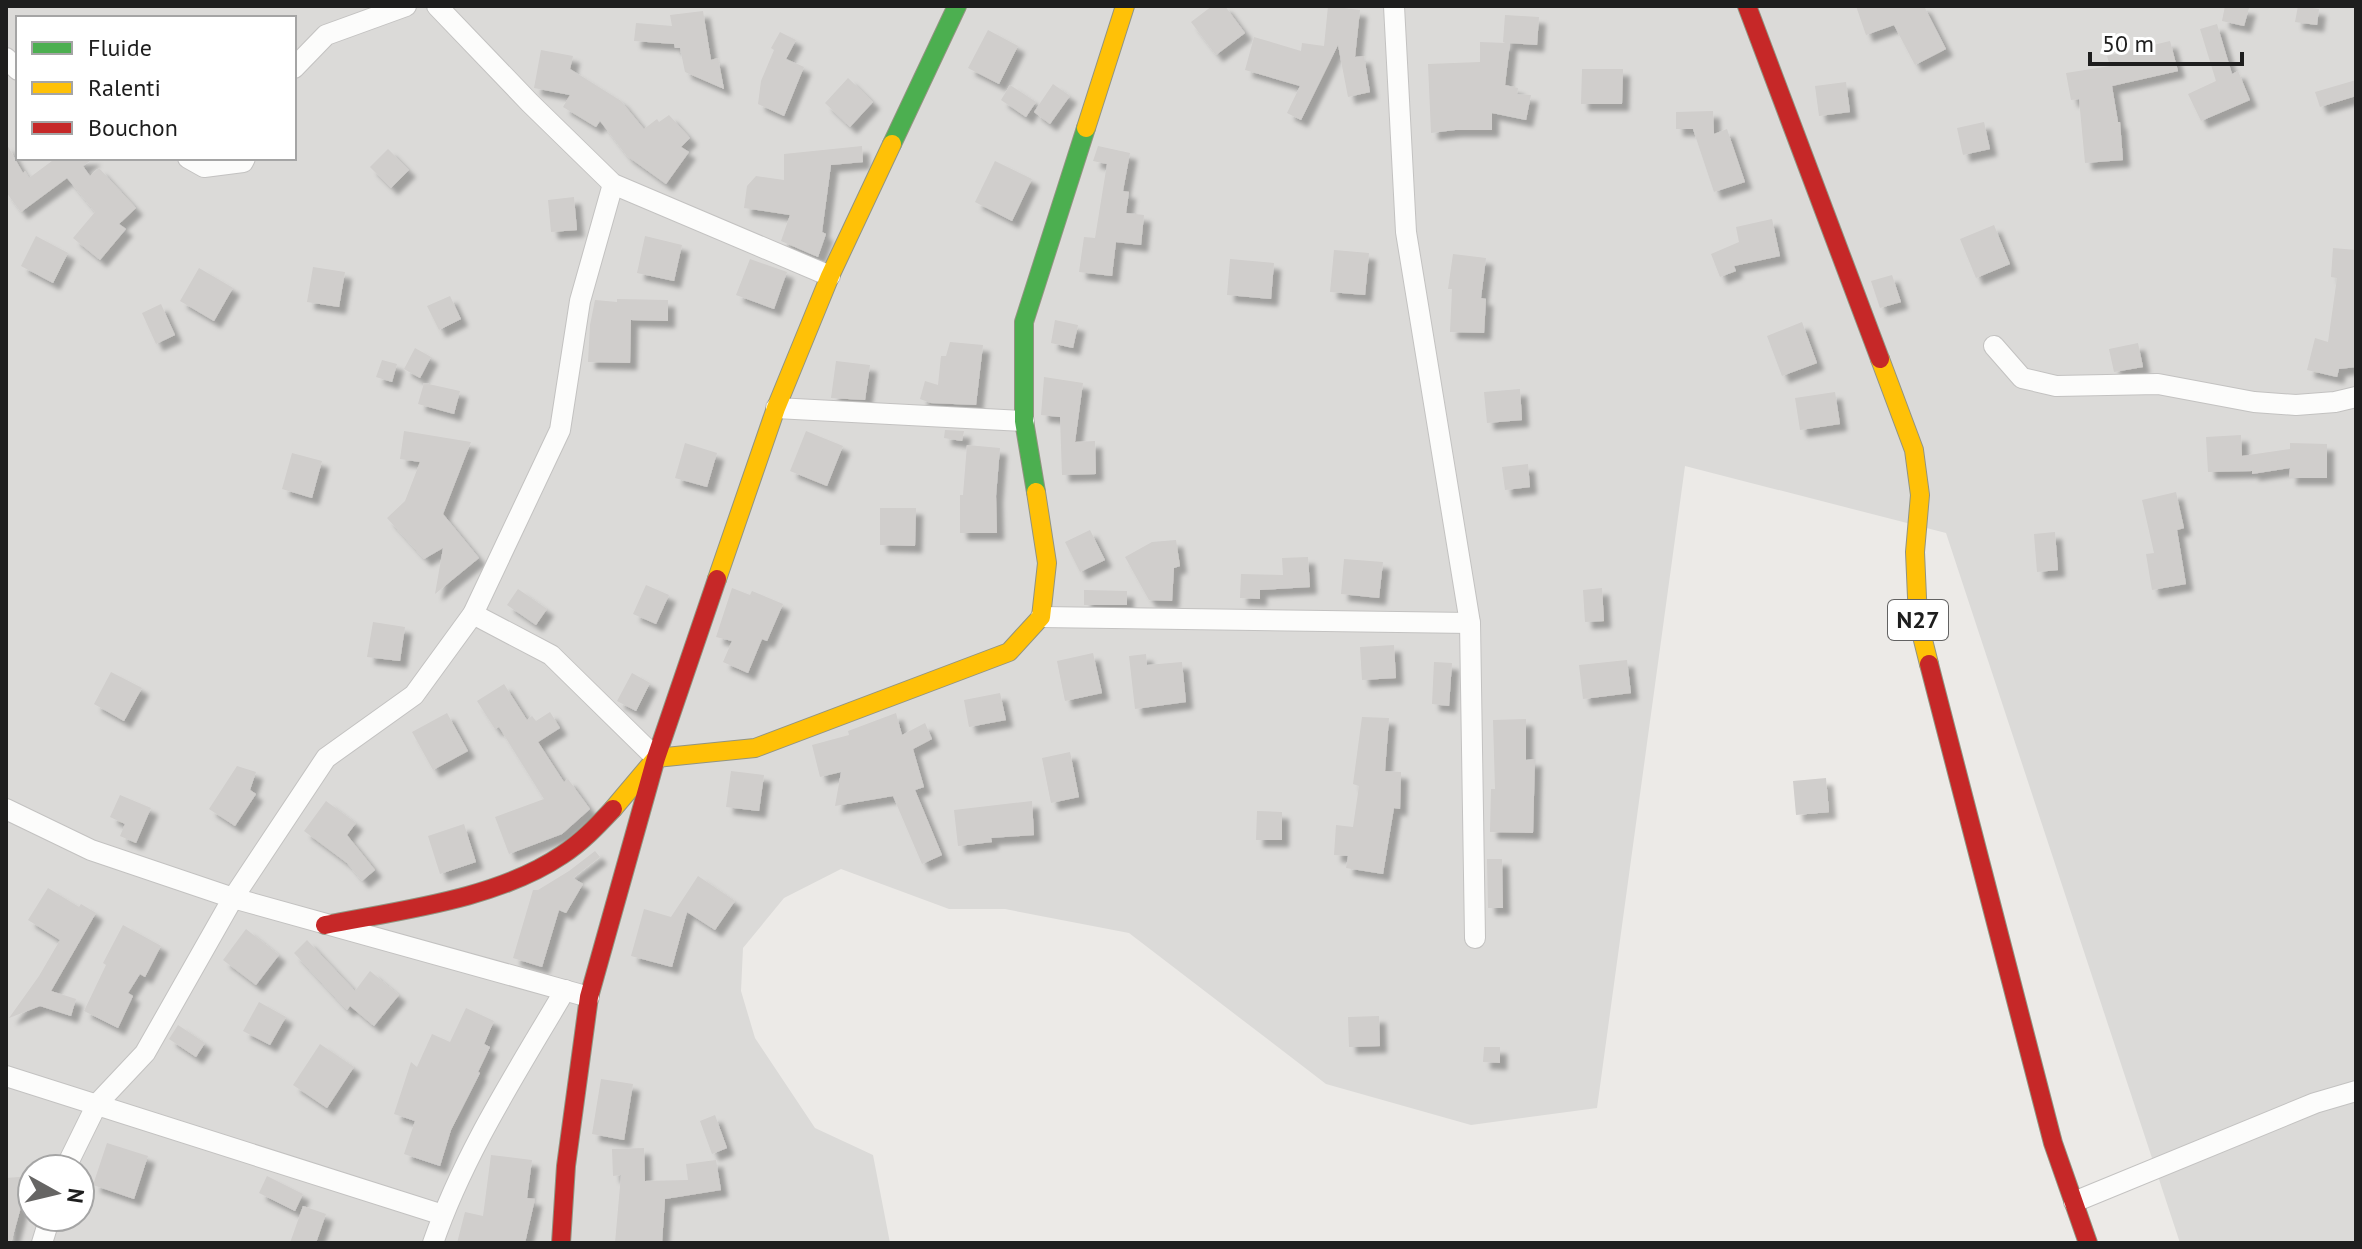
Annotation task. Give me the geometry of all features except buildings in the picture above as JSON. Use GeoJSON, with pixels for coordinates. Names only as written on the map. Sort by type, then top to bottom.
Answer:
{"type":"FeatureCollection","features":[{"type":"Feature","properties":{"kind":"street"},"geometry":{"type":"LineString","coordinates":[[296,66],[326,35],[406,6]]}},
{"type":"Feature","properties":{"kind":"street"},"geometry":{"type":"LineString","coordinates":[[437,6],[613,184],[830,276]]}},
{"type":"Feature","properties":{"kind":"street"},"geometry":{"type":"LineString","coordinates":[[561,1243],[566,1166],[589,997],[656,758],[776,408],[830,276],[957,6]]}},
{"type":"Feature","properties":{"kind":"street"},"geometry":{"type":"LineString","coordinates":[[325,925],[469,894],[549,863],[585,838],[656,758],[755,748],[1009,652],[1041,617],[1047,563],[1024,421],[1024,322],[1125,6]]}},
{"type":"Feature","properties":{"kind":"street"},"geometry":{"type":"LineString","coordinates":[[1394,6],[1406,232],[1470,623],[1475,938]]}},
{"type":"Feature","properties":{"kind":"street","name":"N27"},"geometry":{"type":"LineString","coordinates":[[1747,6],[1914,450],[1920,495],[1915,552],[1918,620],[2053,1143],[2088,1243]]}},
{"type":"Feature","properties":{"kind":"street"},"geometry":{"type":"LineString","coordinates":[[192,160],[204,167],[244,160]]}},
{"type":"Feature","properties":{"kind":"street"},"geometry":{"type":"LineString","coordinates":[[73,1153],[97,1104],[145,1053],[233,898],[326,758],[414,695],[473,614],[560,430],[580,301],[613,184]]}},
{"type":"Feature","properties":{"kind":"street"},"geometry":{"type":"LineString","coordinates":[[1994,346],[2022,378],[2056,386],[2158,384],[2254,402],[2296,405],[2356,397]]}},
{"type":"Feature","properties":{"kind":"street"},"geometry":{"type":"LineString","coordinates":[[776,408],[1024,421]]}},
{"type":"Feature","properties":{"kind":"street"},"geometry":{"type":"LineString","coordinates":[[473,614],[551,655],[656,758]]}},
{"type":"Feature","properties":{"kind":"street"},"geometry":{"type":"LineString","coordinates":[[1041,617],[1470,623]]}},
{"type":"Feature","properties":{"kind":"street"},"geometry":{"type":"LineString","coordinates":[[6,809],[91,850],[233,898],[589,997]]}},
{"type":"Feature","properties":{"kind":"street"},"geometry":{"type":"LineString","coordinates":[[433,1243],[475,1145],[565,990]]}},
{"type":"Feature","properties":{"kind":"street"},"geometry":{"type":"LineString","coordinates":[[6,1076],[443,1215]]}},
{"type":"Feature","properties":{"kind":"street"},"geometry":{"type":"LineString","coordinates":[[2074,1202],[2315,1103],[2356,1091]]}},
{"type":"Feature","properties":{"kind":"shaded area"},"geometry":{"type":"Polygon","coordinates":[[[6,6],[2356,6],[2356,1243],[2180,1243],[1946,533],[1685,466],[1597,1108],[1471,1125],[1326,1084],[1129,933],[1005,909],[949,909],[841,869],[784,898],[743,948],[741,991],[755,1038],[815,1128],[873,1155],[890,1243],[6,1243],[6,6]]]}},
{"type":"Feature","properties":{"kind":"traffic: fast"},"geometry":{"type":"LineString","coordinates":[[892,144],[957,6]]}},
{"type":"Feature","properties":{"kind":"traffic: fast"},"geometry":{"type":"LineString","coordinates":[[1036,492],[1024,421],[1024,322],[1086,128]]}},
{"type":"Feature","properties":{"kind":"traffic: slow"},"geometry":{"type":"LineString","coordinates":[[1086,128],[1125,6]]}},
{"type":"Feature","properties":{"kind":"traffic: slow"},"geometry":{"type":"LineString","coordinates":[[717,579],[776,408],[830,276],[892,144]]}},
{"type":"Feature","properties":{"kind":"traffic: slow"},"geometry":{"type":"LineString","coordinates":[[1880,359],[1914,450],[1920,495],[1915,552],[1918,620],[1929,664]]}},
{"type":"Feature","properties":{"kind":"traffic: slow"},"geometry":{"type":"LineString","coordinates":[[613,809],[656,758],[755,748],[1009,652],[1041,617],[1047,563],[1036,492]]}},
{"type":"Feature","properties":{"kind":"traffic: jam"},"geometry":{"type":"LineString","coordinates":[[1747,6],[1880,359]]}},
{"type":"Feature","properties":{"kind":"traffic: jam"},"geometry":{"type":"LineString","coordinates":[[561,1243],[566,1166],[589,997],[656,758],[717,579]]}},
{"type":"Feature","properties":{"kind":"traffic: jam"},"geometry":{"type":"LineString","coordinates":[[1929,664],[2053,1143],[2088,1243]]}},
{"type":"Feature","properties":{"kind":"traffic: jam"},"geometry":{"type":"LineString","coordinates":[[325,925],[448,901],[508,882],[569,850],[613,809]]}}]}
